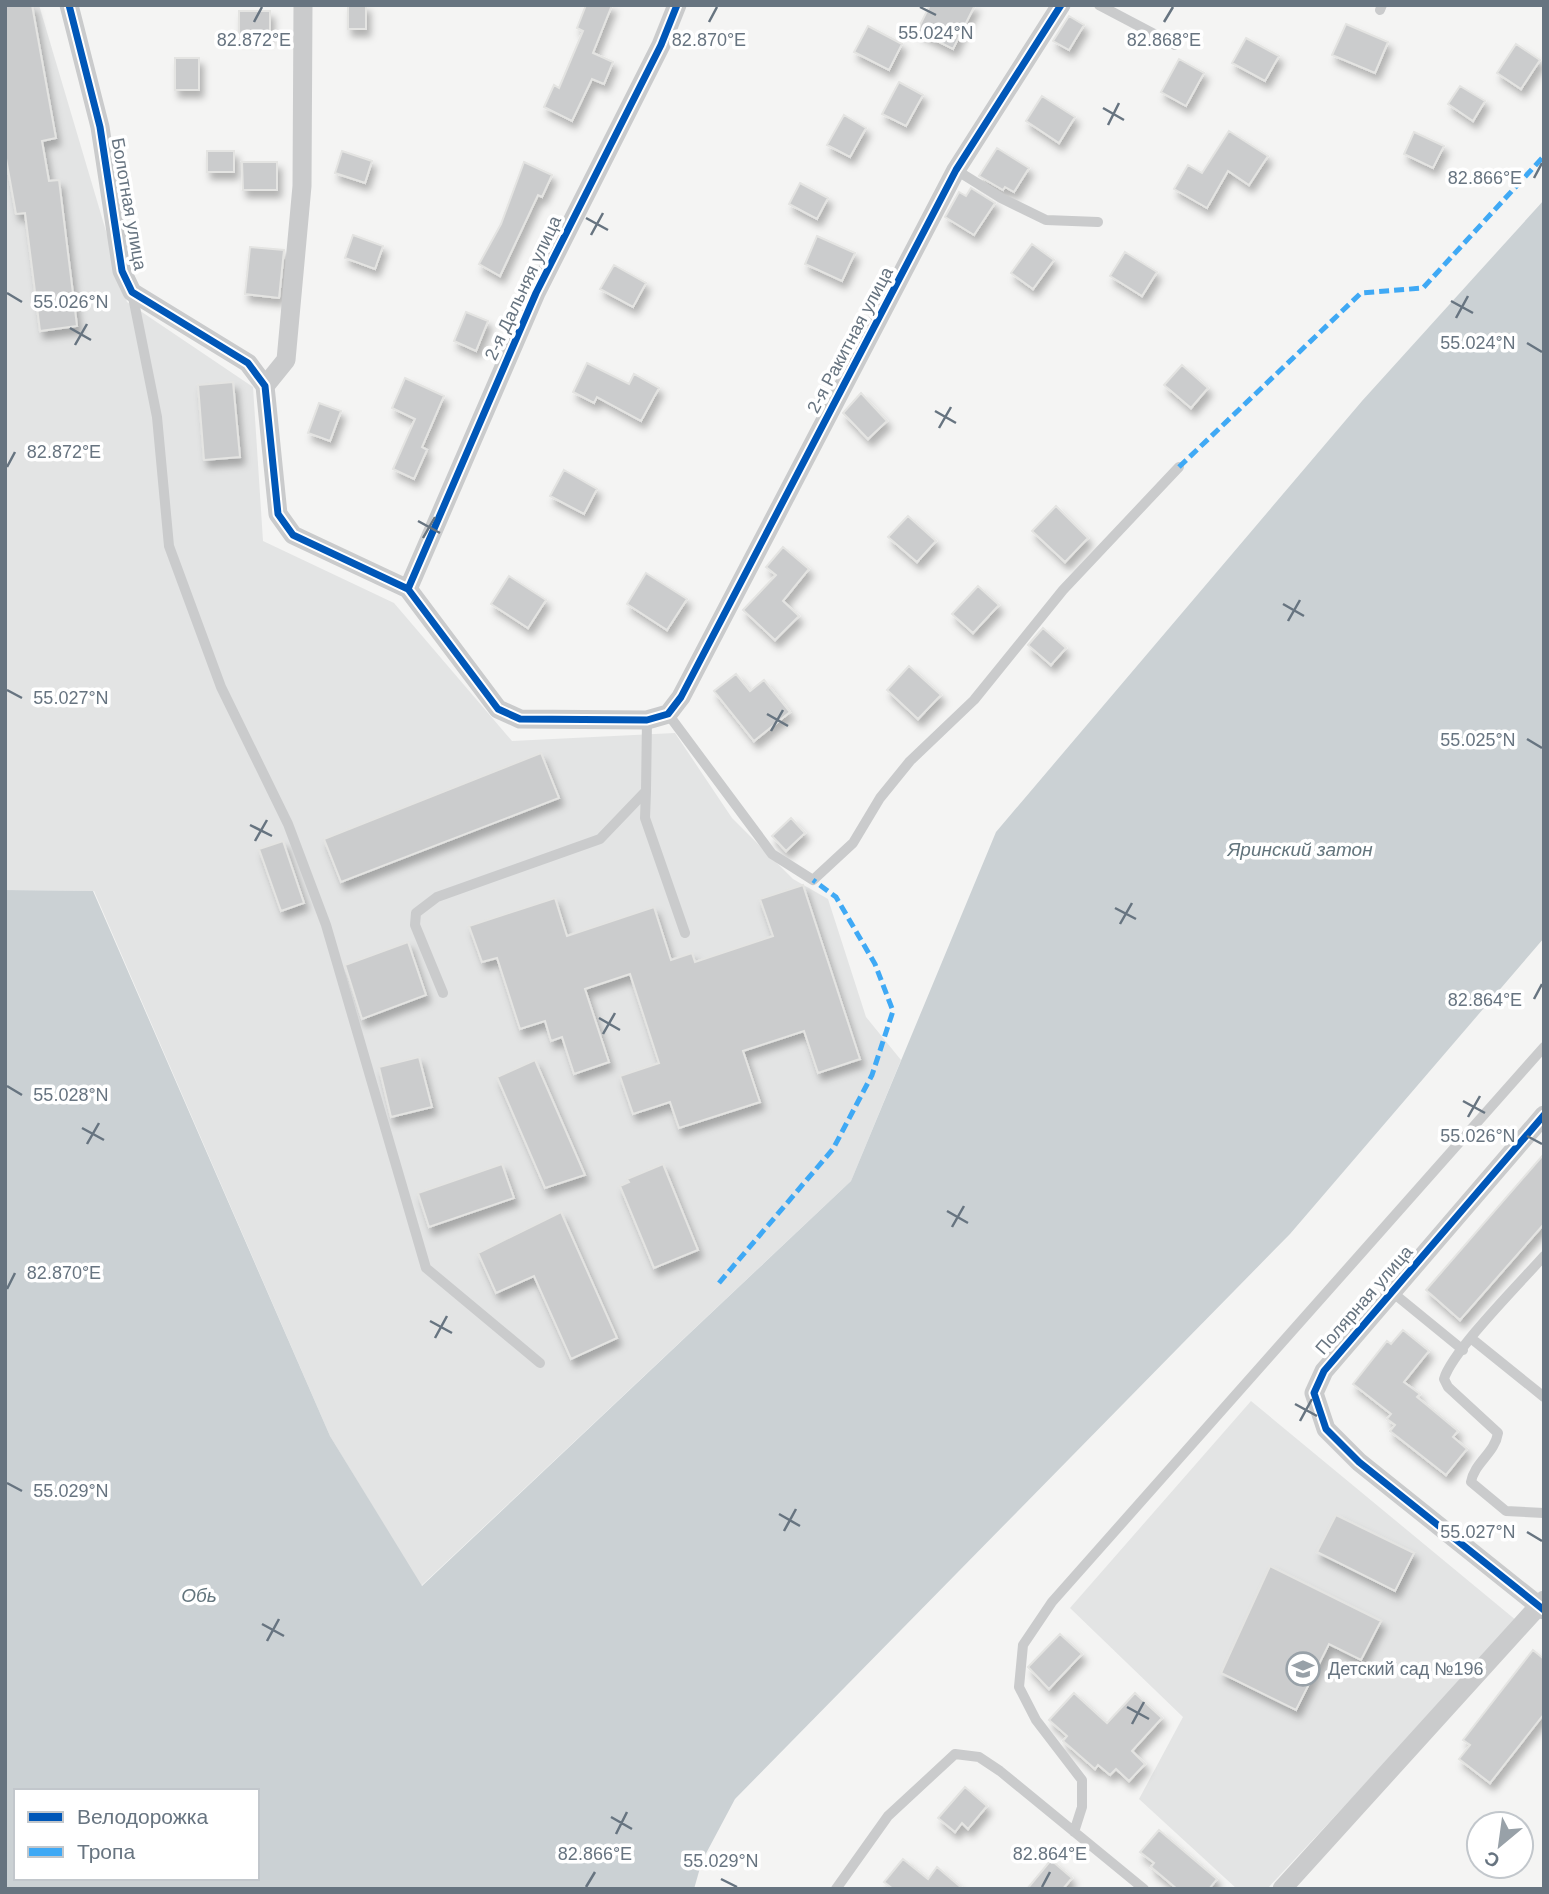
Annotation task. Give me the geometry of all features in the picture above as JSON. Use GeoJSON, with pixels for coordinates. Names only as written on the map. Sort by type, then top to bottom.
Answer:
{"type":"FeatureCollection","features":[{"type":"Feature","properties":{"kind":"street","name":"Болотная улица"},"geometry":{"type":"LineString","coordinates":[[69,5],[100,127],[122,271],[132,292],[248,363],[265,386]]}},
{"type":"Feature","properties":{"kind":"street"},"geometry":{"type":"LineString","coordinates":[[303,5],[302,186],[286,360],[265,386],[278,514],[293,535],[408,589],[498,709],[520,719],[648,720],[668,714]]}},
{"type":"Feature","properties":{"kind":"street","name":"2-я Дальняя улица"},"geometry":{"type":"LineString","coordinates":[[408,589],[536,293],[661,45],[677,5]]}},
{"type":"Feature","properties":{"kind":"street","name":"2-я Ракитная улица"},"geometry":{"type":"LineString","coordinates":[[668,714],[681,697],[957,170],[1060,5]]}},
{"type":"Feature","properties":{"kind":"street","name":"Полярная улица"},"geometry":{"type":"LineString","coordinates":[[1542,1605],[1359,1462],[1326,1429],[1314,1393],[1324,1371],[1544,1115]]}},
{"type":"Feature","properties":{"kind":"street"},"geometry":{"type":"LineString","coordinates":[[1282,1889],[1542,1605]]}},
{"type":"Feature","properties":{"kind":"lane"},"geometry":{"type":"LineString","coordinates":[[1099,5],[1175,46]]}},
{"type":"Feature","properties":{"kind":"lane"},"geometry":{"type":"LineString","coordinates":[[957,170],[1001,198],[1046,220],[1098,222]]}},
{"type":"Feature","properties":{"kind":"lane"},"geometry":{"type":"LineString","coordinates":[[132,292],[157,417],[169,546],[221,687],[288,824],[326,925],[426,1268],[540,1363]]}},
{"type":"Feature","properties":{"kind":"lane"},"geometry":{"type":"LineString","coordinates":[[668,714],[772,854],[813,880],[853,843],[880,798],[910,761],[974,701],[1063,590],[1179,467]]}},
{"type":"Feature","properties":{"kind":"lane"},"geometry":{"type":"LineString","coordinates":[[648,720],[645,818],[685,933]]}},
{"type":"Feature","properties":{"kind":"lane"},"geometry":{"type":"LineString","coordinates":[[443,993],[415,925],[416,913],[437,897],[600,839],[646,791]]}},
{"type":"Feature","properties":{"kind":"lane"},"geometry":{"type":"LineString","coordinates":[[1074,1832],[1082,1807],[1083,1780],[1037,1720],[1019,1687],[1023,1645],[1052,1602],[1544,1047]]}},
{"type":"Feature","properties":{"kind":"lane"},"geometry":{"type":"LineString","coordinates":[[1544,1256],[1463,1350],[1444,1379],[1448,1387],[1498,1433],[1497,1443],[1472,1474],[1471,1482],[1506,1511],[1544,1513]]}},
{"type":"Feature","properties":{"kind":"lane"},"geometry":{"type":"LineString","coordinates":[[1392,1292],[1463,1350]]}},
{"type":"Feature","properties":{"kind":"lane"},"geometry":{"type":"LineString","coordinates":[[1472,1339],[1544,1397]]}},
{"type":"Feature","properties":{"kind":"lane"},"geometry":{"type":"LineString","coordinates":[[836,1889],[888,1816],[955,1754],[979,1757],[1144,1889]]}},
{"type":"Feature","properties":{"kind":"shaded area"},"geometry":{"type":"Polygon","coordinates":[[[5,5],[39,5],[127,302],[253,387],[263,541],[394,603],[512,741],[675,733],[732,818],[793,879],[828,899],[866,1017],[901,1060],[851,1181],[421,1586],[330,1436],[94,891],[5,890],[5,5]]]}},
{"type":"Feature","properties":{"kind":"shaded area","name":"Детский сад №196"},"geometry":{"type":"Polygon","coordinates":[[[1251,1401],[1517,1621],[1267,1889],[1237,1889],[1139,1799],[1183,1717],[1070,1608],[1251,1401]]]}},
{"type":"Feature","properties":{"kind":"water","name":"Яринский затон"},"geometry":{"type":"Polygon","coordinates":[[[1544,200],[1544,938],[1290,1234],[735,1799],[702,1861],[694,1889],[5,1889],[5,890],[93,891],[330,1436],[422,1586],[851,1181],[996,832],[1362,401],[1544,200]]]}},
{"type":"Feature","properties":{"kind":"building"},"geometry":{"type":"Polygon","coordinates":[[[5,5],[32,5],[56,138],[42,141],[49,181],[59,180],[77,326],[40,331],[25,213],[16,214],[5,153],[5,5]]]}},
{"type":"Feature","properties":{"kind":"building"},"geometry":{"type":"Polygon","coordinates":[[[348,5],[366,5],[366,29],[348,29],[348,5]]]}},
{"type":"Feature","properties":{"kind":"building"},"geometry":{"type":"Polygon","coordinates":[[[586,5],[612,5],[593,53],[613,62],[604,84],[592,79],[572,121],[544,107],[554,85],[559,88],[583,31],[577,28],[586,5]]]}},
{"type":"Feature","properties":{"kind":"building"},"geometry":{"type":"Polygon","coordinates":[[[930,5],[975,5],[953,49],[917,31],[930,5]]]}},
{"type":"Feature","properties":{"kind":"building"},"geometry":{"type":"Polygon","coordinates":[[[239,11],[270,11],[270,35],[239,35],[239,11]]]}},
{"type":"Feature","properties":{"kind":"building"},"geometry":{"type":"Polygon","coordinates":[[[1069,16],[1084,25],[1069,50],[1053,41],[1069,16]]]}},
{"type":"Feature","properties":{"kind":"building"},"geometry":{"type":"Polygon","coordinates":[[[1346,24],[1388,42],[1375,73],[1332,55],[1346,24]]]}},
{"type":"Feature","properties":{"kind":"building"},"geometry":{"type":"Polygon","coordinates":[[[868,26],[902,44],[889,70],[854,52],[868,26]]]}},
{"type":"Feature","properties":{"kind":"building"},"geometry":{"type":"Polygon","coordinates":[[[1246,38],[1279,56],[1265,81],[1232,63],[1246,38]]]}},
{"type":"Feature","properties":{"kind":"building"},"geometry":{"type":"Polygon","coordinates":[[[1516,44],[1540,60],[1521,89],[1497,73],[1516,44]]]}},
{"type":"Feature","properties":{"kind":"building"},"geometry":{"type":"Polygon","coordinates":[[[175,58],[199,58],[199,90],[175,90],[175,58]]]}},
{"type":"Feature","properties":{"kind":"building"},"geometry":{"type":"Polygon","coordinates":[[[1179,59],[1204,73],[1186,106],[1161,92],[1179,59]]]}},
{"type":"Feature","properties":{"kind":"building"},"geometry":{"type":"Polygon","coordinates":[[[899,82],[923,95],[906,126],[882,114],[899,82]]]}},
{"type":"Feature","properties":{"kind":"building"},"geometry":{"type":"Polygon","coordinates":[[[1460,86],[1485,101],[1473,121],[1448,104],[1460,86]]]}},
{"type":"Feature","properties":{"kind":"building"},"geometry":{"type":"Polygon","coordinates":[[[1042,96],[1075,117],[1059,143],[1026,121],[1042,96]]]}},
{"type":"Feature","properties":{"kind":"building"},"geometry":{"type":"Polygon","coordinates":[[[844,115],[866,128],[850,157],[827,145],[844,115]]]}},
{"type":"Feature","properties":{"kind":"building"},"geometry":{"type":"Polygon","coordinates":[[[1229,131],[1268,156],[1249,185],[1228,171],[1207,208],[1174,189],[1188,165],[1202,173],[1229,131]]]}},
{"type":"Feature","properties":{"kind":"building"},"geometry":{"type":"Polygon","coordinates":[[[1414,132],[1444,146],[1433,168],[1404,154],[1414,132]]]}},
{"type":"Feature","properties":{"kind":"building"},"geometry":{"type":"Polygon","coordinates":[[[997,148],[1029,168],[1014,192],[1005,187],[1003,190],[979,176],[997,148]]]}},
{"type":"Feature","properties":{"kind":"building"},"geometry":{"type":"Polygon","coordinates":[[[207,151],[234,151],[234,172],[207,172],[207,151]]]}},
{"type":"Feature","properties":{"kind":"building"},"geometry":{"type":"Polygon","coordinates":[[[342,151],[372,161],[365,183],[335,173],[342,151]]]}},
{"type":"Feature","properties":{"kind":"building"},"geometry":{"type":"Polygon","coordinates":[[[242,162],[277,162],[277,190],[243,190],[242,162]]]}},
{"type":"Feature","properties":{"kind":"building"},"geometry":{"type":"Polygon","coordinates":[[[524,162],[552,175],[542,197],[538,195],[500,276],[479,264],[501,224],[524,162]]]}},
{"type":"Feature","properties":{"kind":"building"},"geometry":{"type":"Polygon","coordinates":[[[800,183],[828,198],[817,219],[789,204],[800,183]]]}},
{"type":"Feature","properties":{"kind":"building"},"geometry":{"type":"Polygon","coordinates":[[[971,188],[995,203],[974,235],[945,217],[959,192],[966,196],[971,188]]]}},
{"type":"Feature","properties":{"kind":"building"},"geometry":{"type":"Polygon","coordinates":[[[353,235],[383,246],[375,269],[345,258],[353,235]]]}},
{"type":"Feature","properties":{"kind":"building"},"geometry":{"type":"Polygon","coordinates":[[[817,236],[855,253],[842,281],[805,264],[817,236]]]}},
{"type":"Feature","properties":{"kind":"building"},"geometry":{"type":"Polygon","coordinates":[[[1032,244],[1054,260],[1033,289],[1011,273],[1032,244]]]}},
{"type":"Feature","properties":{"kind":"building"},"geometry":{"type":"Polygon","coordinates":[[[250,247],[284,250],[279,298],[245,294],[250,247]]]}},
{"type":"Feature","properties":{"kind":"building"},"geometry":{"type":"Polygon","coordinates":[[[1125,252],[1157,272],[1142,296],[1110,276],[1125,252]]]}},
{"type":"Feature","properties":{"kind":"building"},"geometry":{"type":"Polygon","coordinates":[[[614,265],[646,283],[633,307],[600,289],[614,265]]]}},
{"type":"Feature","properties":{"kind":"building"},"geometry":{"type":"Polygon","coordinates":[[[466,312],[488,321],[476,351],[454,341],[466,312]]]}},
{"type":"Feature","properties":{"kind":"building"},"geometry":{"type":"Polygon","coordinates":[[[587,363],[629,384],[634,374],[659,388],[641,421],[597,397],[594,403],[573,392],[587,363]]]}},
{"type":"Feature","properties":{"kind":"building"},"geometry":{"type":"Polygon","coordinates":[[[1182,365],[1208,388],[1191,408],[1164,385],[1182,365]]]}},
{"type":"Feature","properties":{"kind":"building"},"geometry":{"type":"Polygon","coordinates":[[[405,378],[444,396],[422,447],[427,450],[414,479],[393,469],[415,419],[392,408],[405,378]]]}},
{"type":"Feature","properties":{"kind":"building"},"geometry":{"type":"Polygon","coordinates":[[[233,382],[240,457],[204,460],[198,385],[233,382]]]}},
{"type":"Feature","properties":{"kind":"building"},"geometry":{"type":"Polygon","coordinates":[[[861,393],[887,421],[868,439],[843,413],[861,393]]]}},
{"type":"Feature","properties":{"kind":"building"},"geometry":{"type":"Polygon","coordinates":[[[319,403],[341,411],[330,441],[308,433],[319,403]]]}},
{"type":"Feature","properties":{"kind":"building"},"geometry":{"type":"Polygon","coordinates":[[[564,470],[597,489],[584,514],[550,496],[564,470]]]}},
{"type":"Feature","properties":{"kind":"building"},"geometry":{"type":"Polygon","coordinates":[[[1056,506],[1088,538],[1065,562],[1032,531],[1056,506]]]}},
{"type":"Feature","properties":{"kind":"building"},"geometry":{"type":"Polygon","coordinates":[[[908,516],[936,541],[917,562],[888,537],[908,516]]]}},
{"type":"Feature","properties":{"kind":"building"},"geometry":{"type":"Polygon","coordinates":[[[783,547],[809,569],[783,601],[799,616],[775,640],[743,610],[776,575],[766,567],[783,547]]]}},
{"type":"Feature","properties":{"kind":"building"},"geometry":{"type":"Polygon","coordinates":[[[646,573],[687,599],[667,630],[627,604],[646,573]]]}},
{"type":"Feature","properties":{"kind":"building"},"geometry":{"type":"Polygon","coordinates":[[[509,576],[546,600],[528,628],[491,604],[509,576]]]}},
{"type":"Feature","properties":{"kind":"building"},"geometry":{"type":"Polygon","coordinates":[[[978,586],[999,605],[973,633],[952,614],[978,586]]]}},
{"type":"Feature","properties":{"kind":"building"},"geometry":{"type":"Polygon","coordinates":[[[1043,628],[1066,648],[1051,665],[1028,645],[1043,628]]]}},
{"type":"Feature","properties":{"kind":"building"},"geometry":{"type":"Polygon","coordinates":[[[909,666],[941,695],[918,719],[887,690],[909,666]]]}},
{"type":"Feature","properties":{"kind":"building"},"geometry":{"type":"Polygon","coordinates":[[[736,674],[750,691],[764,680],[790,712],[754,741],[714,691],[736,674]]]}},
{"type":"Feature","properties":{"kind":"building"},"geometry":{"type":"Polygon","coordinates":[[[541,753],[559,798],[341,882],[324,839],[541,753]]]}},
{"type":"Feature","properties":{"kind":"building"},"geometry":{"type":"Polygon","coordinates":[[[791,818],[805,833],[786,851],[772,836],[791,818]]]}},
{"type":"Feature","properties":{"kind":"building"},"geometry":{"type":"Polygon","coordinates":[[[283,841],[304,903],[281,911],[259,849],[283,841]]]}},
{"type":"Feature","properties":{"kind":"building"},"geometry":{"type":"Polygon","coordinates":[[[803,885],[860,1059],[818,1073],[804,1031],[743,1051],[760,1102],[679,1128],[670,1102],[633,1114],[620,1076],[659,1063],[630,974],[585,989],[609,1062],[574,1074],[562,1037],[551,1041],[545,1021],[520,1029],[497,958],[482,962],[469,926],[555,898],[567,936],[654,907],[671,960],[692,953],[695,962],[773,936],[760,899],[803,885]]]}},
{"type":"Feature","properties":{"kind":"building"},"geometry":{"type":"Polygon","coordinates":[[[408,942],[426,995],[362,1019],[345,965],[408,942]]]}},
{"type":"Feature","properties":{"kind":"building"},"geometry":{"type":"Polygon","coordinates":[[[419,1057],[432,1107],[391,1117],[379,1067],[419,1057]]]}},
{"type":"Feature","properties":{"kind":"building"},"geometry":{"type":"Polygon","coordinates":[[[535,1060],[585,1175],[545,1188],[497,1077],[535,1060]]]}},
{"type":"Feature","properties":{"kind":"building"},"geometry":{"type":"Polygon","coordinates":[[[1544,1154],[1544,1224],[1460,1320],[1426,1290],[1544,1154]]]}},
{"type":"Feature","properties":{"kind":"building"},"geometry":{"type":"Polygon","coordinates":[[[502,1164],[514,1198],[429,1227],[418,1193],[502,1164]]]}},
{"type":"Feature","properties":{"kind":"building"},"geometry":{"type":"Polygon","coordinates":[[[663,1164],[698,1250],[654,1268],[620,1186],[629,1182],[627,1179],[663,1164]]]}},
{"type":"Feature","properties":{"kind":"building"},"geometry":{"type":"Polygon","coordinates":[[[561,1212],[617,1338],[571,1359],[534,1276],[496,1293],[478,1253],[561,1212]]]}},
{"type":"Feature","properties":{"kind":"building"},"geometry":{"type":"Polygon","coordinates":[[[1403,1330],[1429,1351],[1404,1382],[1420,1394],[1417,1397],[1458,1431],[1453,1437],[1467,1449],[1446,1475],[1390,1431],[1395,1425],[1387,1419],[1391,1414],[1353,1384],[1387,1341],[1391,1344],[1403,1330]]]}},
{"type":"Feature","properties":{"kind":"building"},"geometry":{"type":"Polygon","coordinates":[[[1336,1515],[1414,1553],[1395,1591],[1317,1552],[1336,1515]]]}},
{"type":"Feature","properties":{"kind":"building"},"geometry":{"type":"Polygon","coordinates":[[[1270,1566],[1381,1621],[1361,1660],[1329,1644],[1296,1710],[1221,1673],[1270,1566]]]}},
{"type":"Feature","properties":{"kind":"building"},"geometry":{"type":"Polygon","coordinates":[[[1060,1634],[1082,1654],[1049,1689],[1028,1667],[1060,1634]]]}},
{"type":"Feature","properties":{"kind":"building"},"geometry":{"type":"Polygon","coordinates":[[[1533,1650],[1544,1659],[1544,1714],[1490,1783],[1459,1759],[1470,1745],[1463,1740],[1533,1650]]]}},
{"type":"Feature","properties":{"kind":"building"},"geometry":{"type":"Polygon","coordinates":[[[1074,1693],[1107,1723],[1135,1693],[1162,1718],[1132,1751],[1145,1764],[1129,1781],[1116,1769],[1110,1775],[1098,1765],[1095,1769],[1063,1741],[1067,1736],[1049,1720],[1074,1693]]]}},
{"type":"Feature","properties":{"kind":"building"},"geometry":{"type":"Polygon","coordinates":[[[965,1787],[987,1806],[968,1829],[962,1823],[955,1832],[938,1818],[965,1787]]]}},
{"type":"Feature","properties":{"kind":"building"},"geometry":{"type":"Polygon","coordinates":[[[1159,1830],[1217,1879],[1209,1889],[1177,1889],[1151,1867],[1154,1863],[1140,1852],[1159,1830]]]}},
{"type":"Feature","properties":{"kind":"building"},"geometry":{"type":"Polygon","coordinates":[[[903,1859],[928,1879],[937,1867],[963,1889],[893,1889],[884,1882],[903,1859]]]}},
{"type":"Feature","properties":{"kind":"building"},"geometry":{"type":"Polygon","coordinates":[[[1051,1860],[1072,1878],[1063,1889],[1027,1889],[1051,1860]]]}},
{"type":"Feature","properties":{"kind":"marked path"},"geometry":{"type":"LineString","coordinates":[[1179,467],[1361,293],[1423,288],[1544,156]]}},
{"type":"Feature","properties":{"kind":"marked path"},"geometry":{"type":"LineString","coordinates":[[719,1283],[833,1149],[872,1075],[893,1011],[875,964],[836,897],[813,880]]}},
{"type":"Feature","properties":{"kind":"cycle path"},"geometry":{"type":"LineString","coordinates":[[69,5],[100,127],[122,271],[132,292],[248,363],[265,386],[278,514],[293,535],[408,589],[498,709],[520,719],[647,720],[668,714],[681,697],[956,170],[1061,5]]}},
{"type":"Feature","properties":{"kind":"cycle path"},"geometry":{"type":"LineString","coordinates":[[408,589],[536,293],[661,45],[677,5]]}},
{"type":"Feature","properties":{"kind":"cycle path"},"geometry":{"type":"LineString","coordinates":[[1544,1115],[1324,1371],[1314,1393],[1326,1429],[1359,1462],[1544,1610]]}},
{"type":"Feature","properties":{"kind":"place","name":"Детский сад №196"},"geometry":{"type":"Point","coordinates":[1303,1669]}},
{"type":"Feature","properties":{"kind":"water label","name":"Обь"},"geometry":{"type":"Point","coordinates":[199,1595]}}]}
